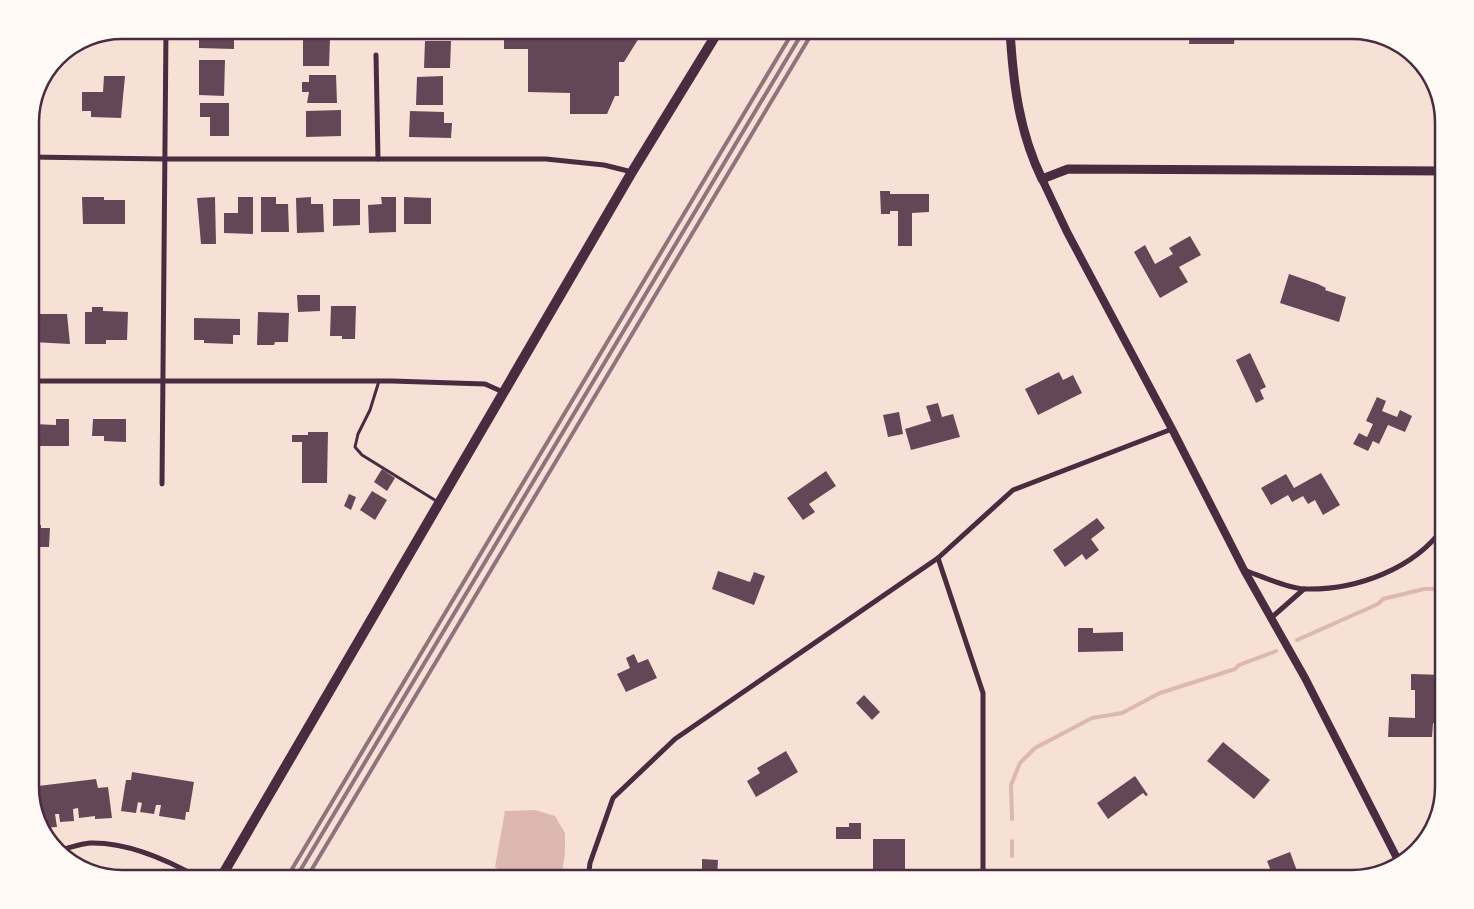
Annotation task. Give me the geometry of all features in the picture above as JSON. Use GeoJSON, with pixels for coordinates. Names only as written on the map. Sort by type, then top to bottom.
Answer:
{"type":"FeatureCollection","features":[{"type":"Feature","properties":{"kind":"main road"},"geometry":{"type":"LineString","coordinates":[[225,870],[632,172],[713,39]]}},
{"type":"Feature","properties":{"kind":"main road"},"geometry":{"type":"LineString","coordinates":[[1011,39],[1017,101],[1023,132],[1042,179],[1068,169],[1435,171]]}},
{"type":"Feature","properties":{"kind":"street"},"geometry":{"type":"LineString","coordinates":[[162,484],[166,39]]}},
{"type":"Feature","properties":{"kind":"street"},"geometry":{"type":"LineString","coordinates":[[376,55],[378,159]]}},
{"type":"Feature","properties":{"kind":"street"},"geometry":{"type":"LineString","coordinates":[[39,156],[165,159],[546,159],[604,165],[632,172]]}},
{"type":"Feature","properties":{"kind":"street"},"geometry":{"type":"LineString","coordinates":[[1042,179],[1067,232],[1172,429],[1244,570],[1305,678],[1397,857]]}},
{"type":"Feature","properties":{"kind":"street"},"geometry":{"type":"LineString","coordinates":[[39,381],[379,381],[485,384],[504,392]]}},
{"type":"Feature","properties":{"kind":"street"},"geometry":{"type":"LineString","coordinates":[[589,870],[613,798],[675,739],[938,558],[1013,490],[1172,429]]}},
{"type":"Feature","properties":{"kind":"street"},"geometry":{"type":"LineString","coordinates":[[1244,570],[1304,589],[1333,587],[1383,575],[1412,558],[1435,540]]}},
{"type":"Feature","properties":{"kind":"street"},"geometry":{"type":"LineString","coordinates":[[938,558],[983,693],[983,870]]}},
{"type":"Feature","properties":{"kind":"street"},"geometry":{"type":"LineString","coordinates":[[1271,618],[1304,589]]}},
{"type":"Feature","properties":{"kind":"street"},"geometry":{"type":"LineString","coordinates":[[66,848],[88,843],[110,844],[140,851],[183,870]]}},
{"type":"Feature","properties":{"kind":"lane"},"geometry":{"type":"LineString","coordinates":[[379,381],[370,410],[358,434],[355,447],[362,455],[439,502]]}},
{"type":"Feature","properties":{"kind":"shaded area"},"geometry":{"type":"Polygon","coordinates":[[[535,810],[555,816],[565,833],[562,870],[499,870],[495,867],[505,811],[535,810]]]}},
{"type":"Feature","properties":{"kind":"building"},"geometry":{"type":"Polygon","coordinates":[[[199,39],[234,39],[234,49],[199,48],[199,39]]]}},
{"type":"Feature","properties":{"kind":"building"},"geometry":{"type":"Polygon","coordinates":[[[303,39],[330,39],[329,66],[303,66],[303,39]]]}},
{"type":"Feature","properties":{"kind":"building"},"geometry":{"type":"Polygon","coordinates":[[[504,39],[638,39],[624,62],[619,62],[619,96],[615,96],[607,114],[570,114],[570,93],[528,92],[528,49],[504,49],[504,39]]]}},
{"type":"Feature","properties":{"kind":"building"},"geometry":{"type":"Polygon","coordinates":[[[1189,39],[1234,39],[1234,44],[1189,44],[1189,39]]]}},
{"type":"Feature","properties":{"kind":"building"},"geometry":{"type":"Polygon","coordinates":[[[425,41],[451,41],[450,68],[424,68],[425,41]]]}},
{"type":"Feature","properties":{"kind":"building"},"geometry":{"type":"Polygon","coordinates":[[[199,60],[225,60],[224,96],[199,95],[199,60]]]}},
{"type":"Feature","properties":{"kind":"building"},"geometry":{"type":"Polygon","coordinates":[[[309,75],[336,75],[337,103],[307,103],[309,92],[302,92],[302,82],[309,82],[309,75]]]}},
{"type":"Feature","properties":{"kind":"building"},"geometry":{"type":"Polygon","coordinates":[[[104,76],[125,76],[121,118],[91,117],[91,111],[82,111],[82,92],[103,92],[104,76]]]}},
{"type":"Feature","properties":{"kind":"building"},"geometry":{"type":"Polygon","coordinates":[[[443,76],[443,105],[416,105],[417,77],[443,76]]]}},
{"type":"Feature","properties":{"kind":"building"},"geometry":{"type":"Polygon","coordinates":[[[200,103],[229,103],[229,136],[210,136],[210,117],[200,117],[200,103]]]}},
{"type":"Feature","properties":{"kind":"building"},"geometry":{"type":"Polygon","coordinates":[[[341,110],[341,136],[306,137],[306,111],[341,110]]]}},
{"type":"Feature","properties":{"kind":"building"},"geometry":{"type":"Polygon","coordinates":[[[410,111],[444,112],[444,123],[452,123],[451,138],[409,137],[410,111]]]}},
{"type":"Feature","properties":{"kind":"building"},"geometry":{"type":"Polygon","coordinates":[[[880,191],[890,191],[890,194],[929,194],[929,212],[912,213],[912,246],[898,246],[898,211],[890,211],[890,214],[881,214],[880,191]]]}},
{"type":"Feature","properties":{"kind":"building"},"geometry":{"type":"Polygon","coordinates":[[[82,197],[104,197],[104,200],[125,200],[125,224],[83,224],[82,197]]]}},
{"type":"Feature","properties":{"kind":"building"},"geometry":{"type":"Polygon","coordinates":[[[215,197],[216,244],[201,244],[197,198],[215,197]]]}},
{"type":"Feature","properties":{"kind":"building"},"geometry":{"type":"Polygon","coordinates":[[[238,197],[253,197],[253,234],[224,233],[224,213],[238,213],[238,197]]]}},
{"type":"Feature","properties":{"kind":"building"},"geometry":{"type":"Polygon","coordinates":[[[261,197],[276,197],[276,204],[288,204],[289,232],[261,232],[261,197]]]}},
{"type":"Feature","properties":{"kind":"building"},"geometry":{"type":"Polygon","coordinates":[[[311,197],[311,204],[323,204],[324,232],[297,233],[296,198],[311,197]]]}},
{"type":"Feature","properties":{"kind":"building"},"geometry":{"type":"Polygon","coordinates":[[[381,197],[396,197],[396,232],[369,233],[368,205],[382,204],[381,197]]]}},
{"type":"Feature","properties":{"kind":"building"},"geometry":{"type":"Polygon","coordinates":[[[404,197],[431,198],[431,224],[404,224],[404,197]]]}},
{"type":"Feature","properties":{"kind":"building"},"geometry":{"type":"Polygon","coordinates":[[[333,199],[360,199],[360,225],[333,226],[333,199]]]}},
{"type":"Feature","properties":{"kind":"building"},"geometry":{"type":"Polygon","coordinates":[[[1190,236],[1201,255],[1179,267],[1188,282],[1160,298],[1134,252],[1145,245],[1155,264],[1173,254],[1169,248],[1190,236]]]}},
{"type":"Feature","properties":{"kind":"building"},"geometry":{"type":"Polygon","coordinates":[[[1289,274],[1318,284],[1326,288],[1325,290],[1346,297],[1339,322],[1280,303],[1289,274]]]}},
{"type":"Feature","properties":{"kind":"building"},"geometry":{"type":"Polygon","coordinates":[[[297,295],[320,295],[320,311],[298,312],[297,295]]]}},
{"type":"Feature","properties":{"kind":"building"},"geometry":{"type":"Polygon","coordinates":[[[331,306],[356,306],[355,339],[342,339],[342,336],[330,336],[331,306]]]}},
{"type":"Feature","properties":{"kind":"building"},"geometry":{"type":"Polygon","coordinates":[[[92,307],[103,307],[103,311],[128,312],[127,340],[106,340],[106,344],[85,344],[85,312],[92,312],[92,307]]]}},
{"type":"Feature","properties":{"kind":"building"},"geometry":{"type":"Polygon","coordinates":[[[258,312],[289,313],[288,342],[275,342],[274,345],[257,345],[258,312]]]}},
{"type":"Feature","properties":{"kind":"building"},"geometry":{"type":"Polygon","coordinates":[[[39,314],[67,314],[70,344],[39,342],[39,314]]]}},
{"type":"Feature","properties":{"kind":"building"},"geometry":{"type":"Polygon","coordinates":[[[194,318],[240,319],[240,335],[233,335],[233,344],[204,343],[204,340],[194,340],[194,318]]]}},
{"type":"Feature","properties":{"kind":"building"},"geometry":{"type":"Polygon","coordinates":[[[1250,353],[1266,387],[1260,390],[1264,399],[1256,403],[1236,360],[1250,353]]]}},
{"type":"Feature","properties":{"kind":"building"},"geometry":{"type":"Polygon","coordinates":[[[1059,372],[1063,380],[1073,375],[1082,393],[1038,415],[1025,389],[1059,372]]]}},
{"type":"Feature","properties":{"kind":"building"},"geometry":{"type":"Polygon","coordinates":[[[1377,397],[1386,401],[1382,411],[1397,417],[1400,410],[1412,416],[1405,432],[1388,425],[1379,444],[1373,441],[1368,451],[1353,444],[1359,433],[1367,437],[1373,424],[1366,421],[1377,397]]]}},
{"type":"Feature","properties":{"kind":"building"},"geometry":{"type":"Polygon","coordinates":[[[938,403],[942,417],[953,414],[960,437],[911,450],[905,429],[931,421],[926,406],[938,403]]]}},
{"type":"Feature","properties":{"kind":"building"},"geometry":{"type":"Polygon","coordinates":[[[899,412],[903,434],[888,437],[883,415],[899,412]]]}},
{"type":"Feature","properties":{"kind":"building"},"geometry":{"type":"Polygon","coordinates":[[[56,419],[69,419],[69,446],[39,446],[39,424],[56,425],[56,419]]]}},
{"type":"Feature","properties":{"kind":"building"},"geometry":{"type":"Polygon","coordinates":[[[93,419],[126,419],[126,442],[104,441],[104,436],[92,436],[93,419]]]}},
{"type":"Feature","properties":{"kind":"building"},"geometry":{"type":"Polygon","coordinates":[[[308,432],[328,432],[327,483],[302,483],[302,442],[292,442],[292,435],[308,435],[308,432]]]}},
{"type":"Feature","properties":{"kind":"building"},"geometry":{"type":"Polygon","coordinates":[[[382,469],[395,478],[387,491],[374,482],[382,469]]]}},
{"type":"Feature","properties":{"kind":"building"},"geometry":{"type":"Polygon","coordinates":[[[826,471],[836,486],[809,504],[815,512],[803,520],[787,498],[826,471]]]}},
{"type":"Feature","properties":{"kind":"building"},"geometry":{"type":"Polygon","coordinates":[[[1321,473],[1340,505],[1323,515],[1315,500],[1308,504],[1303,496],[1292,502],[1288,495],[1271,505],[1261,488],[1286,474],[1294,488],[1321,473]]]}},
{"type":"Feature","properties":{"kind":"building"},"geometry":{"type":"Polygon","coordinates":[[[372,491],[387,500],[375,520],[360,510],[372,491]]]}},
{"type":"Feature","properties":{"kind":"building"},"geometry":{"type":"Polygon","coordinates":[[[349,494],[356,497],[351,510],[344,506],[349,494]]]}},
{"type":"Feature","properties":{"kind":"building"},"geometry":{"type":"Polygon","coordinates":[[[1097,518],[1105,528],[1091,539],[1099,550],[1086,560],[1082,554],[1065,567],[1053,550],[1097,518]]]}},
{"type":"Feature","properties":{"kind":"building"},"geometry":{"type":"Polygon","coordinates":[[[39,525],[41,525],[41,528],[50,528],[49,547],[39,547],[39,525]]]}},
{"type":"Feature","properties":{"kind":"building"},"geometry":{"type":"Polygon","coordinates":[[[718,571],[750,582],[754,572],[765,576],[754,605],[712,589],[718,571]]]}},
{"type":"Feature","properties":{"kind":"building"},"geometry":{"type":"Polygon","coordinates":[[[1078,628],[1093,628],[1093,633],[1123,632],[1123,651],[1078,652],[1078,628]]]}},
{"type":"Feature","properties":{"kind":"building"},"geometry":{"type":"Polygon","coordinates":[[[634,654],[638,663],[648,659],[657,678],[626,692],[617,674],[630,668],[626,658],[634,654]]]}},
{"type":"Feature","properties":{"kind":"building"},"geometry":{"type":"Polygon","coordinates":[[[1411,674],[1435,675],[1435,723],[1433,723],[1432,737],[1388,737],[1389,717],[1415,718],[1415,690],[1411,690],[1411,674]]]}},
{"type":"Feature","properties":{"kind":"building"},"geometry":{"type":"Polygon","coordinates":[[[864,695],[880,712],[872,720],[856,703],[864,695]]]}},
{"type":"Feature","properties":{"kind":"building"},"geometry":{"type":"Polygon","coordinates":[[[1223,742],[1270,780],[1254,799],[1207,761],[1223,742]]]}},
{"type":"Feature","properties":{"kind":"building"},"geometry":{"type":"Polygon","coordinates":[[[786,751],[798,772],[756,797],[747,781],[760,773],[757,768],[786,751]]]}},
{"type":"Feature","properties":{"kind":"building"},"geometry":{"type":"Polygon","coordinates":[[[132,772],[194,782],[189,812],[186,812],[185,820],[159,816],[161,805],[156,805],[154,814],[140,812],[142,803],[138,802],[136,813],[121,811],[126,780],[131,780],[132,772]]]}},
{"type":"Feature","properties":{"kind":"building"},"geometry":{"type":"Polygon","coordinates":[[[1135,776],[1148,795],[1146,796],[1143,793],[1108,819],[1097,803],[1135,776]]]}},
{"type":"Feature","properties":{"kind":"building"},"geometry":{"type":"Polygon","coordinates":[[[96,779],[98,788],[108,787],[112,818],[95,819],[95,816],[79,818],[78,808],[73,809],[74,821],[60,822],[59,814],[55,814],[57,827],[49,827],[42,809],[39,786],[96,779]]]}},
{"type":"Feature","properties":{"kind":"building"},"geometry":{"type":"Polygon","coordinates":[[[849,823],[861,823],[861,839],[836,839],[836,827],[849,827],[849,823]]]}},
{"type":"Feature","properties":{"kind":"building"},"geometry":{"type":"Polygon","coordinates":[[[873,839],[905,839],[905,870],[873,870],[873,839]]]}},
{"type":"Feature","properties":{"kind":"building"},"geometry":{"type":"Polygon","coordinates":[[[1290,852],[1297,870],[1270,870],[1267,861],[1290,852]]]}},
{"type":"Feature","properties":{"kind":"building"},"geometry":{"type":"Polygon","coordinates":[[[702,859],[718,860],[717,870],[702,870],[702,859]]]}},
{"type":"Feature","properties":{"kind":"waterway"},"geometry":{"type":"LineString","coordinates":[[1297,640],[1378,604],[1383,599],[1424,589],[1435,589]]}},
{"type":"Feature","properties":{"kind":"waterway"},"geometry":{"type":"LineString","coordinates":[[1012,819],[1011,785],[1020,763],[1035,748],[1092,718],[1122,713],[1160,693],[1235,669],[1239,665],[1276,651]]}},
{"type":"Feature","properties":{"kind":"waterway"},"geometry":{"type":"LineString","coordinates":[[1012,841],[1012,856]]}},
{"type":"Feature","properties":{"kind":"railway"},"geometry":{"type":"LineString","coordinates":[[291,870],[789,39]]}},
{"type":"Feature","properties":{"kind":"railway"},"geometry":{"type":"LineString","coordinates":[[300,870],[799,39]]}},
{"type":"Feature","properties":{"kind":"railway"},"geometry":{"type":"LineString","coordinates":[[311,870],[809,39]]}}]}
